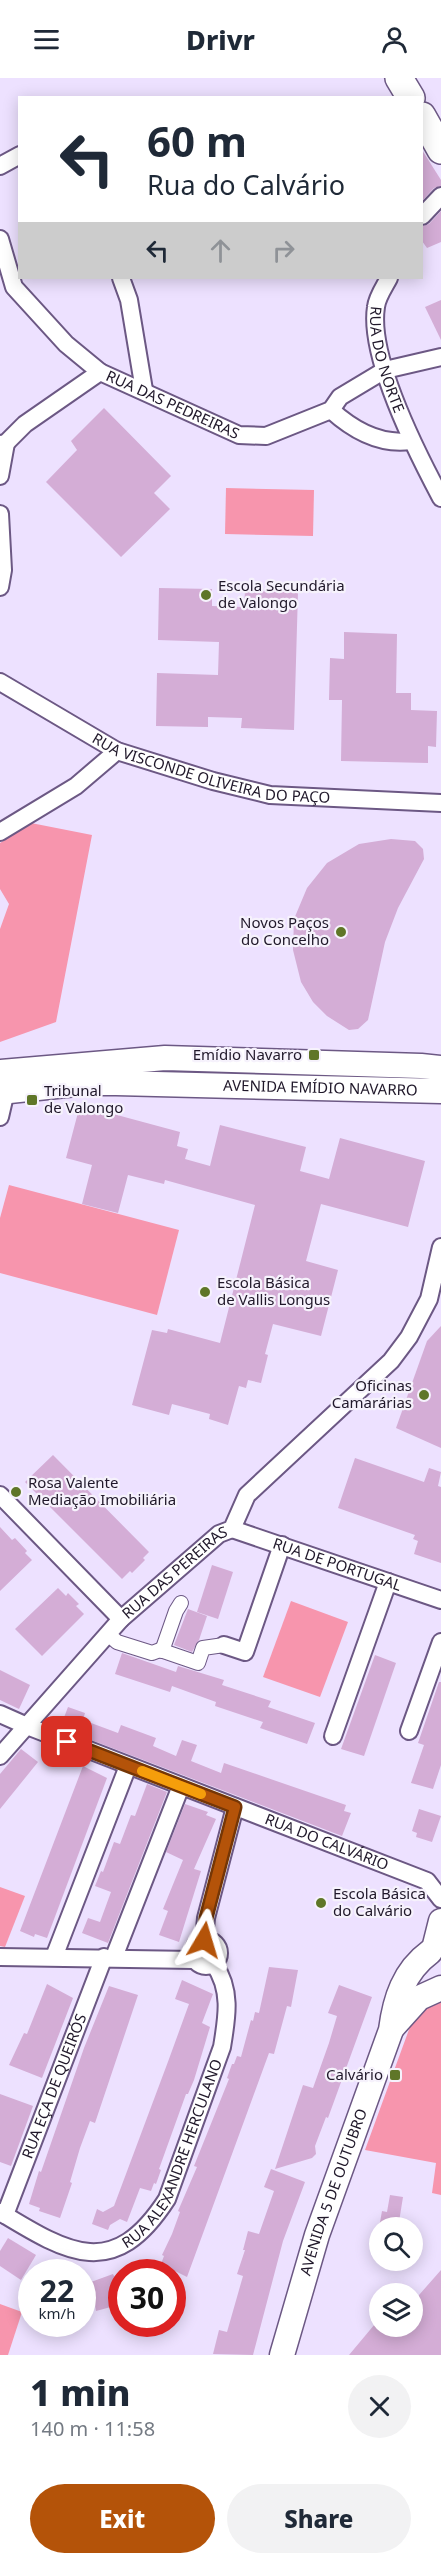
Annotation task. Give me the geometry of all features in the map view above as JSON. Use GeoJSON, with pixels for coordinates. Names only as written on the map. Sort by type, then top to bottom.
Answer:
{"type":"FeatureCollection","features":[{"type":"Feature","properties":{"kind":"main road"},"geometry":{"type":"LineString","coordinates":[[399,78],[410,96]]}},
{"type":"Feature","properties":{"kind":"main road"},"geometry":{"type":"LineString","coordinates":[[423,118],[441,150]]}},
{"type":"Feature","properties":{"kind":"main road","name":"AVENIDA EMÍDIO NAVARRO"},"geometry":{"type":"LineString","coordinates":[[2,1085],[139,1058],[441,1068]]}},
{"type":"Feature","properties":{"kind":"main road"},"geometry":{"type":"LineString","coordinates":[[201,1059],[201,1085]]}},
{"type":"Feature","properties":{"kind":"main road","name":"AVENIDA EMÍDIO NAVARRO"},"geometry":{"type":"LineString","coordinates":[[2,1085],[85,1083],[441,1091]]}},
{"type":"Feature","properties":{"kind":"main road","name":"AVENIDA 5 DE OUTUBRO"},"geometry":{"type":"LineString","coordinates":[[282,2355],[317,2235],[391,2030],[395,2004],[404,1982],[420,1959],[435,1946],[441,1920]]}},
{"type":"Feature","properties":{"kind":"main road"},"geometry":{"type":"LineString","coordinates":[[435,1946],[429,1969],[441,1986]]}},
{"type":"Feature","properties":{"kind":"main road","name":"AVENIDA 5 DE OUTUBRO"},"geometry":{"type":"LineString","coordinates":[[391,2030],[419,1998],[441,1986]]}},
{"type":"Feature","properties":{"kind":"street"},"geometry":{"type":"LineString","coordinates":[[0,166],[18,156]]}},
{"type":"Feature","properties":{"kind":"street"},"geometry":{"type":"LineString","coordinates":[[423,215],[441,196]]}},
{"type":"Feature","properties":{"kind":"street"},"geometry":{"type":"LineString","coordinates":[[0,238],[14,287],[66,344],[100,372]]}},
{"type":"Feature","properties":{"kind":"street"},"geometry":{"type":"LineString","coordinates":[[121,279],[129,300],[144,390]]}},
{"type":"Feature","properties":{"kind":"street","name":"RUA DO NORTE"},"geometry":{"type":"LineString","coordinates":[[389,279],[376,305],[375,329],[385,370],[410,441],[441,498]]}},
{"type":"Feature","properties":{"kind":"street","name":"RUA DAS PEDREIRAS"},"geometry":{"type":"LineString","coordinates":[[3,443],[100,372],[239,435],[266,436],[332,410],[340,397],[385,370],[441,357]]}},
{"type":"Feature","properties":{"kind":"street"},"geometry":{"type":"LineString","coordinates":[[332,410],[346,423],[370,436],[393,443],[410,441]]}},
{"type":"Feature","properties":{"kind":"street"},"geometry":{"type":"LineString","coordinates":[[0,476],[3,443]]}},
{"type":"Feature","properties":{"kind":"street"},"geometry":{"type":"LineString","coordinates":[[0,514],[3,570],[0,587]]}},
{"type":"Feature","properties":{"kind":"street","name":"RUA VISCONDE OLIVEIRA DO PAÇO"},"geometry":{"type":"LineString","coordinates":[[0,682],[117,751],[213,781],[270,795],[441,803]]}},
{"type":"Feature","properties":{"kind":"street"},"geometry":{"type":"LineString","coordinates":[[0,832],[76,786],[117,751]]}},
{"type":"Feature","properties":{"kind":"street"},"geometry":{"type":"LineString","coordinates":[[0,1118],[2,1085]]}},
{"type":"Feature","properties":{"kind":"street","name":"RUA DAS PEREIRAS"},"geometry":{"type":"LineString","coordinates":[[0,1756],[121,1619],[219,1534],[232,1528],[247,1495],[391,1360],[409,1337],[429,1299],[441,1247]]}},
{"type":"Feature","properties":{"kind":"street"},"geometry":{"type":"LineString","coordinates":[[0,1495],[121,1619]]}},
{"type":"Feature","properties":{"kind":"street","name":"RUA DE PORTUGAL"},"geometry":{"type":"LineString","coordinates":[[232,1528],[441,1600]]}},
{"type":"Feature","properties":{"kind":"street"},"geometry":{"type":"LineString","coordinates":[[108,1634],[117,1642],[152,1653],[162,1650],[198,1663],[203,1648],[224,1645],[245,1652],[282,1545]]}},
{"type":"Feature","properties":{"kind":"street"},"geometry":{"type":"LineString","coordinates":[[333,1736],[388,1581]]}},
{"type":"Feature","properties":{"kind":"street"},"geometry":{"type":"LineString","coordinates":[[162,1650],[181,1603]]}},
{"type":"Feature","properties":{"kind":"street"},"geometry":{"type":"LineString","coordinates":[[409,1731],[441,1642]]}},
{"type":"Feature","properties":{"kind":"street","name":"RUA DO CALVÁRIO"},"geometry":{"type":"LineString","coordinates":[[0,1714],[235,1807],[434,1879],[441,1899]]}},
{"type":"Feature","properties":{"kind":"street"},"geometry":{"type":"LineString","coordinates":[[54,1957],[128,1766]]}},
{"type":"Feature","properties":{"kind":"street","name":"RUA EÇA DE QUEIRÓS"},"geometry":{"type":"LineString","coordinates":[[3,2214],[181,1786]]}},
{"type":"Feature","properties":{"kind":"street"},"geometry":{"type":"LineString","coordinates":[[195,1960],[194,1947],[204,1940],[206,1918],[235,1807]]}},
{"type":"Feature","properties":{"kind":"street","name":"RUA ALEXANDRE HERCULANO"},"geometry":{"type":"LineString","coordinates":[[3,2214],[56,2244],[84,2253],[101,2252],[122,2246],[142,2232],[155,2217],[166,2199],[222,2047],[227,1992],[222,1976],[214,1964],[219,1957],[219,1948],[213,1942],[204,1940]]}},
{"type":"Feature","properties":{"kind":"street"},"geometry":{"type":"LineString","coordinates":[[0,1957],[109,1957],[195,1960],[201,1965],[214,1964]]}},
{"type":"Feature","properties":{"kind":"shaded area"},"geometry":{"type":"Polygon","coordinates":[[[226,488],[314,490],[313,536],[225,534],[226,488]]]}},
{"type":"Feature","properties":{"kind":"shaded area"},"geometry":{"type":"Polygon","coordinates":[[[31,823],[92,835],[56,1022],[0,1042],[0,929],[9,904],[0,889],[0,843],[31,823]]]}},
{"type":"Feature","properties":{"kind":"shaded area"},"geometry":{"type":"Polygon","coordinates":[[[9,1185],[179,1230],[157,1315],[0,1273],[0,1218],[9,1185]]]}},
{"type":"Feature","properties":{"kind":"shaded area"},"geometry":{"type":"Polygon","coordinates":[[[291,1601],[348,1622],[320,1697],[263,1677],[291,1601]]]}},
{"type":"Feature","properties":{"kind":"shaded area"},"geometry":{"type":"Polygon","coordinates":[[[0,1887],[25,1896],[5,1947],[0,1946],[0,1887]]]}},
{"type":"Feature","properties":{"kind":"shaded area"},"geometry":{"type":"Polygon","coordinates":[[[441,1999],[441,2195],[432,2193],[436,2163],[365,2150],[411,2024],[433,2002],[441,1999]]]}},
{"type":"Feature","properties":{"kind":"shaded area"},"geometry":{"type":"Polygon","coordinates":[[[0,2304],[18,2311],[18,2324],[8,2355],[0,2355],[0,2304]]]}},
{"type":"Feature","properties":{"kind":"building"},"geometry":{"type":"Polygon","coordinates":[[[423,152],[441,180],[441,186],[434,188],[423,200],[423,152]]]}},
{"type":"Feature","properties":{"kind":"building"},"geometry":{"type":"Polygon","coordinates":[[[441,211],[441,242],[427,248],[423,242],[423,226],[429,224],[441,211]]]}},
{"type":"Feature","properties":{"kind":"building"},"geometry":{"type":"Polygon","coordinates":[[[441,300],[441,340],[425,307],[441,300]]]}},
{"type":"Feature","properties":{"kind":"building"},"geometry":{"type":"Polygon","coordinates":[[[104,408],[171,476],[154,493],[170,509],[121,557],[46,482],[77,450],[71,441],[104,408]]]}},
{"type":"Feature","properties":{"kind":"building"},"geometry":{"type":"Polygon","coordinates":[[[159,588],[212,589],[212,606],[244,607],[245,591],[298,592],[294,730],[241,728],[242,718],[208,717],[208,727],[156,726],[157,673],[218,675],[219,642],[158,640],[159,588]]]}},
{"type":"Feature","properties":{"kind":"building"},"geometry":{"type":"Polygon","coordinates":[[[344,632],[397,634],[396,693],[411,693],[411,710],[437,711],[436,747],[428,746],[428,763],[341,761],[342,700],[329,700],[330,658],[344,659],[344,632]]]}},
{"type":"Feature","properties":{"kind":"building","name":"Novos Paços do Concelho"},"geometry":{"type":"Polygon","coordinates":[[[391,839],[415,841],[423,849],[424,859],[398,908],[385,942],[368,1020],[358,1029],[349,1030],[327,1016],[313,1002],[301,982],[293,950],[294,919],[307,888],[327,863],[359,844],[391,839]]]}},
{"type":"Feature","properties":{"kind":"building"},"geometry":{"type":"Polygon","coordinates":[[[80,1105],[180,1132],[177,1146],[188,1149],[185,1159],[210,1166],[220,1125],[306,1147],[300,1171],[329,1179],[340,1138],[425,1161],[408,1227],[321,1204],[306,1261],[338,1270],[321,1336],[273,1324],[265,1354],[268,1355],[261,1383],[248,1380],[246,1388],[239,1386],[228,1425],[209,1419],[210,1414],[172,1404],[169,1415],[132,1405],[152,1330],[167,1333],[168,1329],[220,1343],[255,1205],[165,1180],[164,1184],[128,1175],[118,1213],[82,1204],[92,1165],[66,1158],[80,1105]]]}},
{"type":"Feature","properties":{"kind":"building","name":"Oficinas Camarárias"},"geometry":{"type":"Polygon","coordinates":[[[441,1326],[441,1448],[396,1428],[427,1341],[441,1326]]]}},
{"type":"Feature","properties":{"kind":"building"},"geometry":{"type":"Polygon","coordinates":[[[53,1455],[149,1552],[143,1558],[145,1560],[132,1573],[130,1571],[122,1579],[25,1482],[53,1455]]]}},
{"type":"Feature","properties":{"kind":"building"},"geometry":{"type":"Polygon","coordinates":[[[355,1458],[424,1482],[429,1468],[441,1472],[438,1486],[441,1487],[441,1563],[414,1554],[418,1541],[413,1539],[415,1535],[338,1508],[355,1458]]]}},
{"type":"Feature","properties":{"kind":"building"},"geometry":{"type":"Polygon","coordinates":[[[0,1527],[12,1540],[15,1538],[32,1560],[0,1591],[0,1527]]]}},
{"type":"Feature","properties":{"kind":"building"},"geometry":{"type":"Polygon","coordinates":[[[212,1565],[233,1572],[218,1619],[197,1612],[212,1565]]]}},
{"type":"Feature","properties":{"kind":"building"},"geometry":{"type":"Polygon","coordinates":[[[58,1588],[66,1596],[68,1593],[79,1604],[76,1606],[84,1614],[42,1656],[15,1629],[58,1588]]]}},
{"type":"Feature","properties":{"kind":"building"},"geometry":{"type":"Polygon","coordinates":[[[188,1609],[207,1616],[199,1640],[192,1652],[174,1645],[188,1609]]]}},
{"type":"Feature","properties":{"kind":"building"},"geometry":{"type":"Polygon","coordinates":[[[122,1653],[176,1672],[178,1666],[224,1680],[222,1685],[271,1701],[268,1707],[315,1723],[307,1744],[260,1728],[263,1722],[215,1706],[216,1702],[172,1686],[170,1692],[115,1674],[122,1653]]]}},
{"type":"Feature","properties":{"kind":"building"},"geometry":{"type":"Polygon","coordinates":[[[375,1655],[396,1663],[364,1756],[341,1749],[375,1655]]]}},
{"type":"Feature","properties":{"kind":"building"},"geometry":{"type":"Polygon","coordinates":[[[0,1670],[30,1685],[19,1709],[0,1700],[0,1670]]]}},
{"type":"Feature","properties":{"kind":"building"},"geometry":{"type":"Polygon","coordinates":[[[439,1682],[441,1682],[441,1765],[433,1789],[411,1783],[424,1745],[418,1743],[439,1682]]]}},
{"type":"Feature","properties":{"kind":"building"},"geometry":{"type":"Polygon","coordinates":[[[68,1707],[85,1713],[83,1720],[118,1733],[121,1725],[156,1738],[153,1746],[176,1756],[182,1740],[197,1745],[191,1761],[221,1773],[224,1763],[346,1805],[344,1811],[351,1813],[342,1836],[60,1728],[68,1707]]]}},
{"type":"Feature","properties":{"kind":"building"},"geometry":{"type":"Polygon","coordinates":[[[21,1749],[38,1762],[0,1809],[0,1774],[21,1749]]]}},
{"type":"Feature","properties":{"kind":"building"},"geometry":{"type":"Polygon","coordinates":[[[83,1766],[107,1778],[47,1938],[35,1934],[34,1937],[20,1931],[83,1766]]]}},
{"type":"Feature","properties":{"kind":"building"},"geometry":{"type":"Polygon","coordinates":[[[147,1784],[167,1792],[108,1943],[82,1933],[88,1918],[100,1922],[111,1892],[95,1886],[114,1842],[120,1844],[131,1815],[135,1816],[147,1784]]]}},
{"type":"Feature","properties":{"kind":"building"},"geometry":{"type":"Polygon","coordinates":[[[185,1804],[208,1812],[206,1815],[216,1819],[194,1869],[201,1871],[179,1942],[159,1935],[168,1911],[163,1909],[183,1860],[166,1852],[185,1804]]]}},
{"type":"Feature","properties":{"kind":"building"},"geometry":{"type":"Polygon","coordinates":[[[419,1809],[441,1816],[432,1842],[416,1837],[417,1833],[412,1831],[419,1809]]]}},
{"type":"Feature","properties":{"kind":"building"},"geometry":{"type":"Polygon","coordinates":[[[269,1967],[298,1970],[291,2007],[287,2006],[274,2054],[269,2053],[187,2277],[186,2259],[163,2259],[162,2255],[197,2167],[194,2166],[229,2079],[227,2078],[232,2064],[237,2056],[241,2057],[251,2020],[253,2021],[255,2012],[259,2013],[269,1967]]]}},
{"type":"Feature","properties":{"kind":"building"},"geometry":{"type":"Polygon","coordinates":[[[182,1980],[213,1994],[202,2023],[210,2027],[194,2080],[186,2094],[159,2169],[161,2170],[156,2184],[154,2183],[151,2191],[140,2188],[127,2222],[120,2219],[110,2225],[108,2230],[92,2224],[97,2209],[103,2212],[114,2206],[169,2059],[189,2004],[175,1999],[182,1980]]]}},
{"type":"Feature","properties":{"kind":"building"},"geometry":{"type":"Polygon","coordinates":[[[47,1984],[73,1998],[42,2078],[9,2065],[24,2033],[27,2034],[47,1984]]]}},
{"type":"Feature","properties":{"kind":"building"},"geometry":{"type":"Polygon","coordinates":[[[339,1985],[372,1997],[328,2118],[326,2117],[315,2146],[316,2154],[312,2158],[275,2169],[303,2085],[313,2088],[329,2043],[337,2016],[328,2013],[339,1985]]]}},
{"type":"Feature","properties":{"kind":"building"},"geometry":{"type":"Polygon","coordinates":[[[109,1986],[138,1995],[95,2123],[90,2121],[80,2148],[70,2182],[72,2183],[60,2218],[39,2211],[40,2208],[29,2204],[84,2048],[109,1986]]]}},
{"type":"Feature","properties":{"kind":"building"},"geometry":{"type":"Polygon","coordinates":[[[0,2094],[33,2106],[11,2166],[0,2162],[0,2094]]]}},
{"type":"Feature","properties":{"kind":"building"},"geometry":{"type":"Polygon","coordinates":[[[271,2169],[305,2182],[283,2241],[253,2355],[213,2354],[219,2330],[227,2332],[243,2276],[237,2274],[245,2250],[243,2250],[248,2231],[259,2234],[274,2191],[264,2187],[271,2169]]]}},
{"type":"Feature","properties":{"kind":"building"},"geometry":{"type":"Polygon","coordinates":[[[390,2195],[403,2197],[400,2217],[381,2217],[382,2211],[387,2212],[390,2195]]]}},
{"type":"Feature","properties":{"kind":"building"},"geometry":{"type":"Polygon","coordinates":[[[8,2238],[36,2255],[34,2259],[18,2259],[18,2278],[0,2266],[0,2251],[8,2238]]]}},
{"type":"Feature","properties":{"kind":"building"},"geometry":{"type":"Polygon","coordinates":[[[441,2270],[441,2355],[349,2355],[369,2331],[369,2337],[423,2337],[423,2290],[441,2270]]]}},
{"type":"Feature","properties":{"kind":"building"},"geometry":{"type":"Polygon","coordinates":[[[108,2276],[108,2308],[96,2311],[96,2280],[108,2276]]]}},
{"type":"Feature","properties":{"kind":"slow traffic"},"geometry":{"type":"LineString","coordinates":[[142,1771],[201,1794]]}},
{"type":"Feature","properties":{"kind":"place","name":"Escola Secundária de Valongo"},"geometry":{"type":"Point","coordinates":[206,595]}},
{"type":"Feature","properties":{"kind":"place","name":"Novos Paços do Concelho"},"geometry":{"type":"Point","coordinates":[341,932]}},
{"type":"Feature","properties":{"kind":"place","name":"Emídio Navarro"},"geometry":{"type":"Point","coordinates":[314,1055]}},
{"type":"Feature","properties":{"kind":"place","name":"Tribunal de Valongo"},"geometry":{"type":"Point","coordinates":[32,1100]}},
{"type":"Feature","properties":{"kind":"place","name":"Escola Básica de Vallis Longus"},"geometry":{"type":"Point","coordinates":[205,1292]}},
{"type":"Feature","properties":{"kind":"place","name":"Oficinas Camarárias"},"geometry":{"type":"Point","coordinates":[424,1395]}},
{"type":"Feature","properties":{"kind":"place","name":"Rosa Valente Mediação Imobiliária"},"geometry":{"type":"Point","coordinates":[16,1492]}},
{"type":"Feature","properties":{"kind":"place","name":"Escola Básica do Calvário"},"geometry":{"type":"Point","coordinates":[321,1903]}},
{"type":"Feature","properties":{"kind":"place","name":"Calvário"},"geometry":{"type":"Point","coordinates":[395,2075]}},
{"type":"Feature","properties":{"kind":"route"},"geometry":{"type":"LineString","coordinates":[[67,1742],[235,1807],[206,1918],[204,1940]]}}]}
